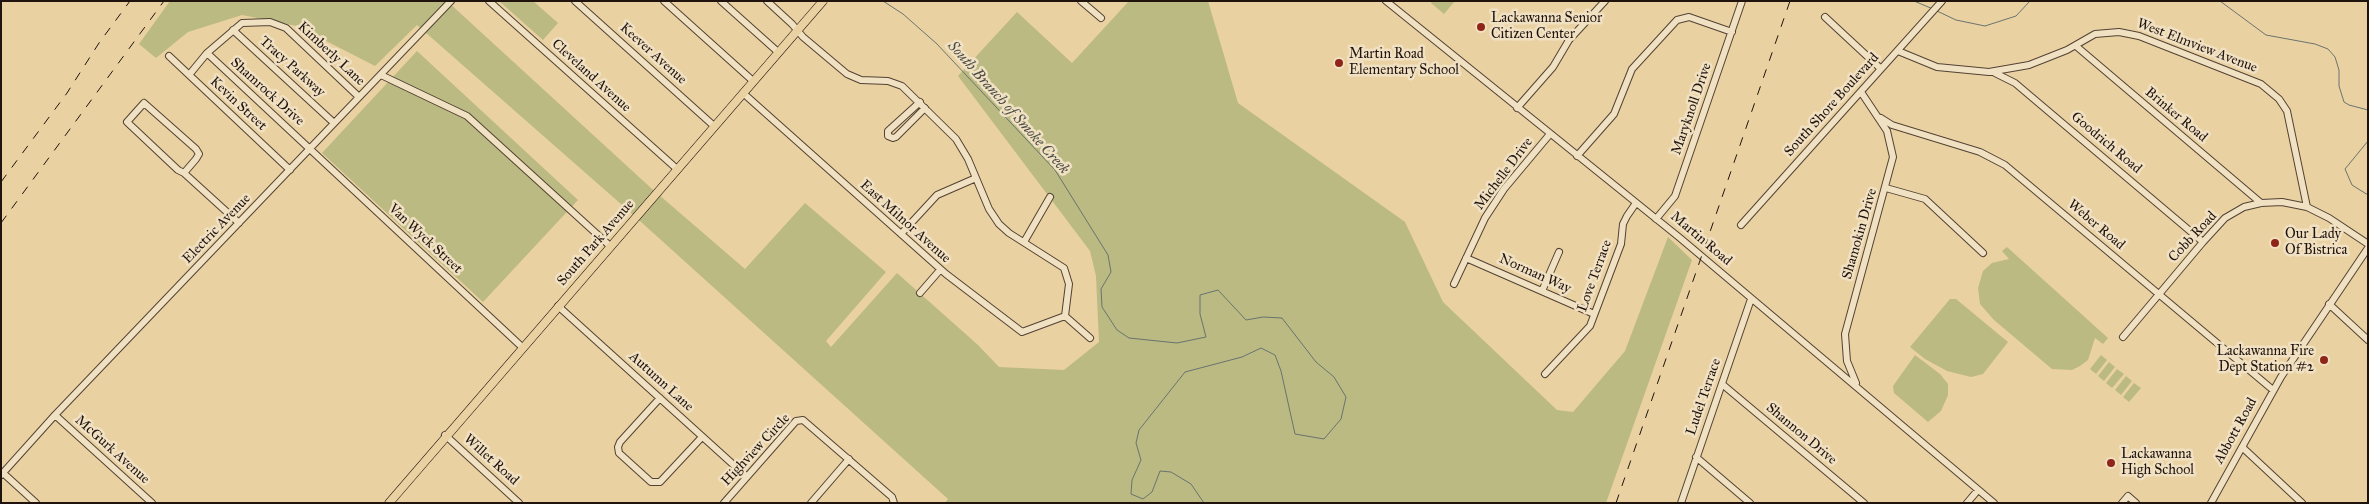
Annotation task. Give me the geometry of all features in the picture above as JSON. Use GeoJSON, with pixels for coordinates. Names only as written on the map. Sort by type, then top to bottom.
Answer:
{"type":"FeatureCollection","features":[{"type":"Feature","properties":{"kind":"main road","name":"South Park Avenue"},"geometry":{"type":"LineString","coordinates":[[388,503],[823,1]]}},
{"type":"Feature","properties":{"kind":"street","name":"Electric Avenue"},"geometry":{"type":"LineString","coordinates":[[2,474],[55,415],[451,1]]}},
{"type":"Feature","properties":{"kind":"street","name":"Cleveland Avenue"},"geometry":{"type":"LineString","coordinates":[[489,1],[677,169]]}},
{"type":"Feature","properties":{"kind":"street","name":"Keever Avenue"},"geometry":{"type":"LineString","coordinates":[[575,1],[714,126]]}},
{"type":"Feature","properties":{"kind":"street"},"geometry":{"type":"LineString","coordinates":[[664,1],[753,81]]}},
{"type":"Feature","properties":{"kind":"street"},"geometry":{"type":"LineString","coordinates":[[721,1],[778,52]]}},
{"type":"Feature","properties":{"kind":"street"},"geometry":{"type":"LineString","coordinates":[[767,1],[846,74],[860,80],[895,83],[905,88],[956,139],[994,216],[1004,228],[1064,268],[1069,284],[1065,316],[1090,338]]}},
{"type":"Feature","properties":{"kind":"street"},"geometry":{"type":"LineString","coordinates":[[1081,1],[1101,18]]}},
{"type":"Feature","properties":{"kind":"street","name":"Martin Road"},"geometry":{"type":"LineString","coordinates":[[1386,1],[1656,219],[1860,388],[1876,405],[1994,503]]}},
{"type":"Feature","properties":{"kind":"street"},"geometry":{"type":"LineString","coordinates":[[1517,108],[1553,68],[1570,40],[1605,1]]}},
{"type":"Feature","properties":{"kind":"street","name":"Maryknoll Drive"},"geometry":{"type":"LineString","coordinates":[[1656,219],[1675,196],[1742,1]]}},
{"type":"Feature","properties":{"kind":"street","name":"South Shore Boulevard"},"geometry":{"type":"LineString","coordinates":[[1741,225],[1942,1]]}},
{"type":"Feature","properties":{"kind":"street"},"geometry":{"type":"LineString","coordinates":[[1577,156],[1614,114],[1632,69],[1677,20],[1690,17],[1732,32]]}},
{"type":"Feature","properties":{"kind":"street"},"geometry":{"type":"LineString","coordinates":[[1825,17],[1881,69]]}},
{"type":"Feature","properties":{"kind":"street","name":"Kimberly Lane"},"geometry":{"type":"LineString","coordinates":[[189,75],[207,53],[242,23],[270,22],[286,28],[359,97]]}},
{"type":"Feature","properties":{"kind":"street","name":"Tracy Parkway"},"geometry":{"type":"LineString","coordinates":[[233,30],[334,123]]}},
{"type":"Feature","properties":{"kind":"street","name":"West Elmview Avenue"},"geometry":{"type":"LineString","coordinates":[[1898,51],[1937,66],[1989,72],[2028,65],[2076,46],[2095,34],[2127,33],[2264,86],[2280,99],[2287,111],[2307,207]]}},
{"type":"Feature","properties":{"kind":"street","name":"Brinker Road"},"geometry":{"type":"LineString","coordinates":[[2076,46],[2261,203]]}},
{"type":"Feature","properties":{"kind":"street","name":"Shamrock Drive"},"geometry":{"type":"LineString","coordinates":[[207,53],[311,148]]}},
{"type":"Feature","properties":{"kind":"street","name":"Kevin Street"},"geometry":{"type":"LineString","coordinates":[[168,56],[290,170]]}},
{"type":"Feature","properties":{"kind":"street","name":"Goodrich Road"},"geometry":{"type":"LineString","coordinates":[[1989,72],[2004,76],[2015,82],[2203,242]]}},
{"type":"Feature","properties":{"kind":"street"},"geometry":{"type":"LineString","coordinates":[[381,75],[467,116],[610,246]]}},
{"type":"Feature","properties":{"kind":"street","name":"Shamokin Drive"},"geometry":{"type":"LineString","coordinates":[[1860,388],[1847,361],[1845,334],[1892,166],[1893,149],[1888,130],[1861,92]]}},
{"type":"Feature","properties":{"kind":"street","name":"East Milnor Avenue"},"geometry":{"type":"LineString","coordinates":[[743,93],[940,270],[1022,332],[1065,316]]}},
{"type":"Feature","properties":{"kind":"street"},"geometry":{"type":"LineString","coordinates":[[920,102],[888,131],[888,136],[896,137],[925,108]]}},
{"type":"Feature","properties":{"kind":"street"},"geometry":{"type":"LineString","coordinates":[[184,173],[199,154],[196,149],[144,103],[127,122],[239,223]]}},
{"type":"Feature","properties":{"kind":"street","name":"Weber Road"},"geometry":{"type":"LineString","coordinates":[[1881,118],[1892,125],[1980,152],[2005,165],[2273,390]]}},
{"type":"Feature","properties":{"kind":"street","name":"Michelle Drive"},"geometry":{"type":"LineString","coordinates":[[1454,284],[1485,218],[1504,189],[1550,134]]}},
{"type":"Feature","properties":{"kind":"street","name":"Van Wyck Street"},"geometry":{"type":"LineString","coordinates":[[311,148],[522,347]]}},
{"type":"Feature","properties":{"kind":"street"},"geometry":{"type":"LineString","coordinates":[[901,234],[937,195],[976,178]]}},
{"type":"Feature","properties":{"kind":"street"},"geometry":{"type":"LineString","coordinates":[[1886,188],[1925,200],[1984,253]]}},
{"type":"Feature","properties":{"kind":"street"},"geometry":{"type":"LineString","coordinates":[[1024,242],[1050,196]]}},
{"type":"Feature","properties":{"kind":"street","name":"Cobb Road"},"geometry":{"type":"LineString","coordinates":[[2123,337],[2203,242],[2226,218],[2244,208],[2261,203],[2282,202],[2307,207]]}},
{"type":"Feature","properties":{"kind":"street","name":"Love Terrace"},"geometry":{"type":"LineString","coordinates":[[1545,374],[1590,326],[1621,244],[1626,216],[1636,203]]}},
{"type":"Feature","properties":{"kind":"street"},"geometry":{"type":"LineString","coordinates":[[2307,207],[2329,218],[2368,244]]}},
{"type":"Feature","properties":{"kind":"street","name":"Abbott Road"},"geometry":{"type":"LineString","coordinates":[[2211,503],[2273,390],[2368,248]]}},
{"type":"Feature","properties":{"kind":"street"},"geometry":{"type":"LineString","coordinates":[[1542,291],[1559,252]]}},
{"type":"Feature","properties":{"kind":"street","name":"Norman Way"},"geometry":{"type":"LineString","coordinates":[[1466,258],[1594,314]]}},
{"type":"Feature","properties":{"kind":"street"},"geometry":{"type":"LineString","coordinates":[[920,293],[940,270]]}},
{"type":"Feature","properties":{"kind":"street","name":"Ludel Terrace"},"geometry":{"type":"LineString","coordinates":[[1681,503],[1751,298]]}},
{"type":"Feature","properties":{"kind":"street"},"geometry":{"type":"LineString","coordinates":[[2329,304],[2368,340]]}},
{"type":"Feature","properties":{"kind":"street","name":"Autumn Lane"},"geometry":{"type":"LineString","coordinates":[[558,306],[746,477]]}},
{"type":"Feature","properties":{"kind":"street","name":"Shannon Drive"},"geometry":{"type":"LineString","coordinates":[[1722,384],[1864,503]]}},
{"type":"Feature","properties":{"kind":"street"},"geometry":{"type":"LineString","coordinates":[[660,398],[620,442],[619,453],[651,482],[660,482],[702,437]]}},
{"type":"Feature","properties":{"kind":"street","name":"McGurk Avenue"},"geometry":{"type":"LineString","coordinates":[[55,415],[152,503]]}},
{"type":"Feature","properties":{"kind":"street","name":"Highview Circle"},"geometry":{"type":"LineString","coordinates":[[724,503],[800,420],[808,422],[892,497],[894,503]]}},
{"type":"Feature","properties":{"kind":"street","name":"Willet Road"},"geometry":{"type":"LineString","coordinates":[[445,436],[519,503]]}},
{"type":"Feature","properties":{"kind":"street"},"geometry":{"type":"LineString","coordinates":[[2242,447],[2302,503]]}},
{"type":"Feature","properties":{"kind":"street"},"geometry":{"type":"LineString","coordinates":[[1696,458],[1750,503]]}},
{"type":"Feature","properties":{"kind":"street"},"geometry":{"type":"LineString","coordinates":[[811,503],[849,459]]}},
{"type":"Feature","properties":{"kind":"street"},"geometry":{"type":"LineString","coordinates":[[2,474],[36,503]]}},
{"type":"Feature","properties":{"kind":"street"},"geometry":{"type":"LineString","coordinates":[[1968,503],[1978,490]]}},
{"type":"Feature","properties":{"kind":"street"},"geometry":{"type":"LineString","coordinates":[[2122,503],[2128,496],[2136,503]]}},
{"type":"Feature","properties":{"kind":"shaded area"},"geometry":{"type":"Polygon","coordinates":[[[170,1],[447,1],[651,188],[745,269],[805,203],[886,272],[826,341],[831,347],[897,273],[978,345],[999,367],[1064,370],[1099,342],[1096,276],[1090,251],[958,76],[1017,12],[1072,63],[1129,1],[1208,1],[1238,103],[1405,222],[1443,302],[1557,410],[1573,412],[1625,351],[1668,237],[1692,260],[1606,503],[945,503],[948,499],[630,212],[417,25],[375,66],[297,26],[242,15],[188,32],[156,58],[139,44],[170,1]]]}},
{"type":"Feature","properties":{"kind":"shaded area"},"geometry":{"type":"Polygon","coordinates":[[[499,1],[533,1],[558,23],[543,40],[499,1]]]}},
{"type":"Feature","properties":{"kind":"shaded area"},"geometry":{"type":"Polygon","coordinates":[[[1432,1],[1455,1],[1444,14],[1431,3],[1432,1]]]}},
{"type":"Feature","properties":{"kind":"shaded area"},"geometry":{"type":"Polygon","coordinates":[[[417,51],[578,200],[483,302],[322,153],[417,51]]]}},
{"type":"Feature","properties":{"kind":"shaded area"},"geometry":{"type":"Polygon","coordinates":[[[2007,247],[2108,338],[2103,344],[2095,338],[2088,360],[2080,366],[2072,370],[2052,369],[1994,320],[1980,304],[1978,288],[1983,271],[1992,263],[2009,259],[2002,251],[2007,247]]]}},
{"type":"Feature","properties":{"kind":"shaded area"},"geometry":{"type":"Polygon","coordinates":[[[1950,299],[1956,299],[2008,342],[1983,374],[1971,377],[1947,371],[1925,359],[1910,347],[1950,299]]]}},
{"type":"Feature","properties":{"kind":"shaded area"},"geometry":{"type":"Polygon","coordinates":[[[1915,355],[1940,374],[1948,384],[1948,395],[1941,411],[1928,422],[1894,393],[1893,386],[1915,355]]]}},
{"type":"Feature","properties":{"kind":"shaded area"},"geometry":{"type":"Polygon","coordinates":[[[2101,355],[2107,360],[2096,374],[2090,369],[2101,355]]]}},
{"type":"Feature","properties":{"kind":"shaded area"},"geometry":{"type":"Polygon","coordinates":[[[2109,362],[2115,367],[2104,381],[2098,376],[2109,362]]]}},
{"type":"Feature","properties":{"kind":"shaded area"},"geometry":{"type":"Polygon","coordinates":[[[2117,369],[2124,374],[2112,388],[2106,383],[2117,369]]]}},
{"type":"Feature","properties":{"kind":"shaded area"},"geometry":{"type":"Polygon","coordinates":[[[2126,376],[2132,381],[2121,395],[2115,390],[2126,376]]]}},
{"type":"Feature","properties":{"kind":"shaded area"},"geometry":{"type":"Polygon","coordinates":[[[2134,383],[2141,388],[2129,402],[2123,397],[2134,383]]]}},
{"type":"Feature","properties":{"kind":"waterway","name":"South Branch of Smoke Creek"},"geometry":{"type":"LineString","coordinates":[[883,1],[903,14],[937,44],[1055,170],[1108,255],[1111,272],[1101,289],[1102,307],[1117,330],[1129,338],[1177,343],[1206,337],[1200,314],[1200,295],[1218,290],[1246,320],[1263,317],[1282,318],[1316,362],[1334,377],[1346,397],[1341,419],[1324,439],[1295,434],[1281,371],[1275,355],[1261,348],[1242,357],[1185,372],[1139,430],[1136,443],[1141,460],[1132,480],[1131,494],[1143,499],[1152,492],[1160,471],[1171,472],[1191,484],[1204,503]]}},
{"type":"Feature","properties":{"kind":"waterway"},"geometry":{"type":"LineString","coordinates":[[1914,1],[1933,9]]}},
{"type":"Feature","properties":{"kind":"waterway"},"geometry":{"type":"LineString","coordinates":[[1937,11],[1956,20],[1985,26],[2016,16],[2030,1]]}},
{"type":"Feature","properties":{"kind":"waterway"},"geometry":{"type":"LineString","coordinates":[[2220,1],[2266,35],[2315,44],[2328,49],[2335,57],[2339,70],[2339,86],[2344,102],[2368,110]]}},
{"type":"Feature","properties":{"kind":"waterway"},"geometry":{"type":"LineString","coordinates":[[2368,141],[2345,169],[2352,185],[2368,195]]}},
{"type":"Feature","properties":{"kind":"railway"},"geometry":{"type":"LineString","coordinates":[[1,182],[67,93],[99,43],[130,1]]}},
{"type":"Feature","properties":{"kind":"railway"},"geometry":{"type":"LineString","coordinates":[[1,223],[164,1]]}},
{"type":"Feature","properties":{"kind":"railway"},"geometry":{"type":"LineString","coordinates":[[1616,503],[1790,1]]}},
{"type":"Feature","properties":{"kind":"place","name":"Lackawanna Senior Citizen Center"},"geometry":{"type":"Point","coordinates":[1481,27]}},
{"type":"Feature","properties":{"kind":"place","name":"Martin Road Elementary School"},"geometry":{"type":"Point","coordinates":[1339,63]}},
{"type":"Feature","properties":{"kind":"place","name":"Our Lady Of Bistrica"},"geometry":{"type":"Point","coordinates":[2275,243]}},
{"type":"Feature","properties":{"kind":"place","name":"Lackawanna Fire Dept Station #2"},"geometry":{"type":"Point","coordinates":[2324,360]}},
{"type":"Feature","properties":{"kind":"place","name":"Lackawanna High School"},"geometry":{"type":"Point","coordinates":[2111,463]}}]}
